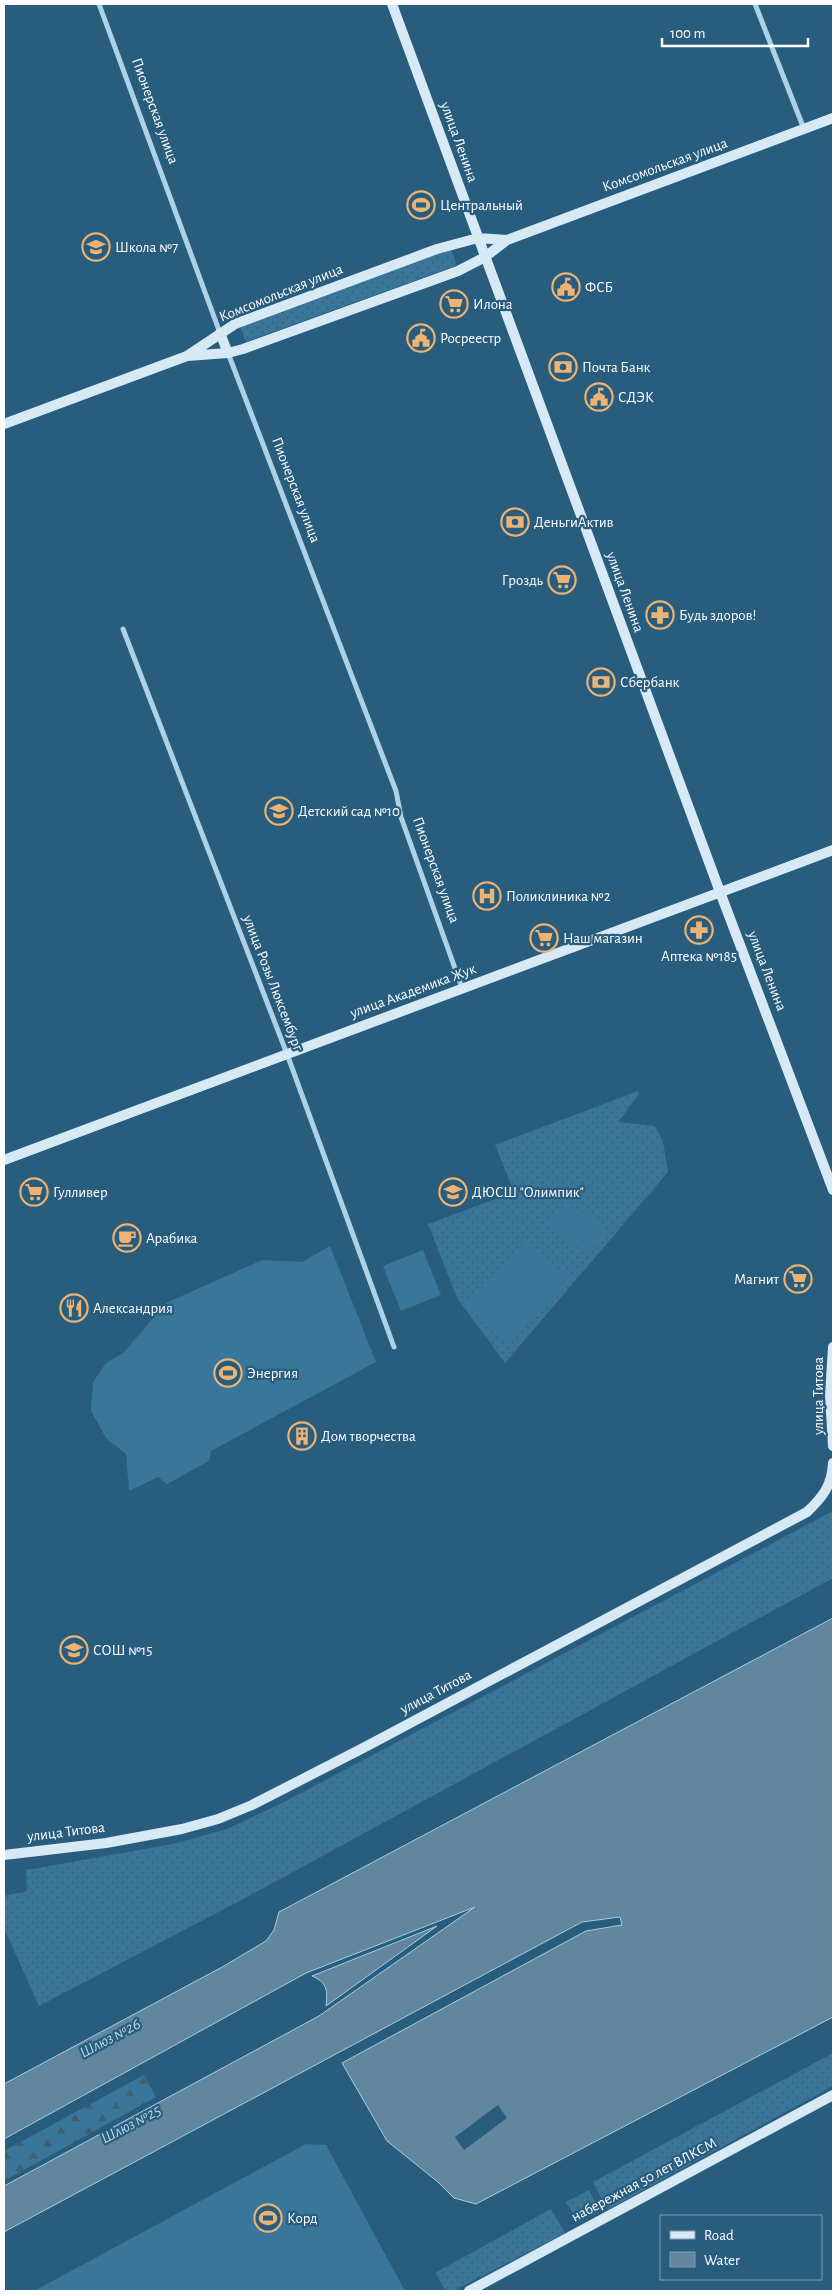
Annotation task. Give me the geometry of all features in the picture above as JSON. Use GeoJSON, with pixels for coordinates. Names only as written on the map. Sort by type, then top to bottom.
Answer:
{"type":"FeatureCollection","features":[{"type":"Feature","properties":{"kind":"main road","name":"улица Ленина"},"geometry":{"type":"LineString","coordinates":[[392,4],[720,892],[833,1190]]}},
{"type":"Feature","properties":{"kind":"main road","name":"Комсомольская улица"},"geometry":{"type":"LineString","coordinates":[[187,356],[228,353],[458,271],[485,258],[506,240],[833,118]]}},
{"type":"Feature","properties":{"kind":"main road","name":"Комсомольская улица"},"geometry":{"type":"LineString","coordinates":[[4,424],[187,356],[235,324],[437,249],[478,238],[506,240]]}},
{"type":"Feature","properties":{"kind":"main road","name":"Пионерская улица"},"geometry":{"type":"LineString","coordinates":[[220,333],[228,353]]}},
{"type":"Feature","properties":{"kind":"main road","name":"улица Академика Жук"},"geometry":{"type":"LineString","coordinates":[[4,1160],[833,850]]}},
{"type":"Feature","properties":{"kind":"main road","name":"улица Титова"},"geometry":{"type":"LineString","coordinates":[[833,1347],[830,1374],[833,1446]]}},
{"type":"Feature","properties":{"kind":"main road","name":"улица Титова"},"geometry":{"type":"LineString","coordinates":[[4,1854],[82,1846],[182,1829],[218,1819],[252,1804],[397,1730],[807,1512],[823,1497],[832,1478],[833,1463]]}},
{"type":"Feature","properties":{"kind":"main road","name":"набережная 50 лет ВЛКСМ"},"geometry":{"type":"LineString","coordinates":[[469,2291],[833,2095]]}},
{"type":"Feature","properties":{"kind":"street","name":"Пионерская улица"},"geometry":{"type":"LineString","coordinates":[[99,4],[220,333]]}},
{"type":"Feature","properties":{"kind":"street"},"geometry":{"type":"LineString","coordinates":[[755,4],[804,129]]}},
{"type":"Feature","properties":{"kind":"street","name":"Пионерская улица"},"geometry":{"type":"LineString","coordinates":[[228,353],[396,791],[401,817],[462,988]]}},
{"type":"Feature","properties":{"kind":"street","name":"улица Розы Люксембург"},"geometry":{"type":"LineString","coordinates":[[123,629],[287,1054],[394,1347]]}},
{"type":"Feature","properties":{"kind":"green space"},"geometry":{"type":"Polygon","coordinates":[[[449,250],[452,251],[456,263],[455,266],[248,341],[245,340],[241,329],[242,326],[449,250]]]}},
{"type":"Feature","properties":{"kind":"green space"},"geometry":{"type":"Polygon","coordinates":[[[638,1091],[639,1094],[618,1122],[655,1126],[663,1142],[668,1172],[505,1363],[457,1298],[428,1224],[514,1192],[495,1145],[638,1091]]]}},
{"type":"Feature","properties":{"kind":"green space"},"geometry":{"type":"Polygon","coordinates":[[[567,1202],[606,1230],[586,1254],[547,1222],[567,1202]]]}},
{"type":"Feature","properties":{"kind":"green space"},"geometry":{"type":"Polygon","coordinates":[[[523,1243],[569,1277],[508,1346],[465,1306],[523,1243]]]}},
{"type":"Feature","properties":{"kind":"green space","name":"Энергия"},"geometry":{"type":"Polygon","coordinates":[[[330,1246],[376,1362],[211,1451],[209,1461],[167,1484],[158,1477],[129,1491],[126,1454],[106,1438],[91,1411],[93,1382],[106,1363],[123,1353],[166,1303],[262,1260],[302,1262],[330,1246]]]}},
{"type":"Feature","properties":{"kind":"green space"},"geometry":{"type":"Polygon","coordinates":[[[423,1250],[441,1295],[401,1311],[383,1266],[423,1250]]]}},
{"type":"Feature","properties":{"kind":"green space"},"geometry":{"type":"Polygon","coordinates":[[[833,1511],[833,1578],[247,1897],[39,2006],[4,1928],[4,1896],[27,1891],[26,1870],[173,1844],[227,1829],[284,1802],[833,1511]]]}},
{"type":"Feature","properties":{"kind":"green space"},"geometry":{"type":"Polygon","coordinates":[[[833,2053],[833,2086],[607,2210],[593,2182],[833,2053]]]}},
{"type":"Feature","properties":{"kind":"green space"},"geometry":{"type":"Polygon","coordinates":[[[144,2075],[156,2097],[4,2181],[4,2151],[144,2075]]]}},
{"type":"Feature","properties":{"kind":"green space","name":"Корд"},"geometry":{"type":"Polygon","coordinates":[[[306,2144],[326,2145],[405,2291],[34,2291],[306,2144]]]}},
{"type":"Feature","properties":{"kind":"green space"},"geometry":{"type":"Polygon","coordinates":[[[589,2190],[600,2211],[578,2223],[566,2202],[589,2190]]]}},
{"type":"Feature","properties":{"kind":"green space"},"geometry":{"type":"Polygon","coordinates":[[[551,2209],[565,2233],[453,2291],[446,2291],[435,2273],[551,2209]]]}},
{"type":"Feature","properties":{"kind":"water"},"geometry":{"type":"Polygon","coordinates":[[[833,1618],[833,2017],[476,2204],[454,2198],[438,2182],[387,2141],[342,2063],[586,1931],[622,1925],[620,1917],[582,1922],[4,2232],[4,2186],[319,2016],[475,1907],[306,1973],[4,2139],[4,2084],[224,1966],[266,1941],[274,1930],[279,1912],[833,1618]]]}},
{"type":"Feature","properties":{"kind":"water"},"geometry":{"type":"Polygon","coordinates":[[[437,1926],[326,2006],[327,1996],[324,1984],[312,1976],[437,1926]]]}},
{"type":"Feature","properties":{"kind":"pier"},"geometry":{"type":"Polygon","coordinates":[[[498,2105],[507,2118],[464,2150],[455,2137],[498,2105]]]}},
{"type":"Feature","properties":{"kind":"place","name":"Центральный"},"geometry":{"type":"Point","coordinates":[421,205]}},
{"type":"Feature","properties":{"kind":"place","name":"Школа №7"},"geometry":{"type":"Point","coordinates":[96,247]}},
{"type":"Feature","properties":{"kind":"place","name":"ФСБ"},"geometry":{"type":"Point","coordinates":[566,287]}},
{"type":"Feature","properties":{"kind":"place","name":"Илона"},"geometry":{"type":"Point","coordinates":[454,304]}},
{"type":"Feature","properties":{"kind":"place","name":"Росреестр"},"geometry":{"type":"Point","coordinates":[421,338]}},
{"type":"Feature","properties":{"kind":"place","name":"Почта Банк"},"geometry":{"type":"Point","coordinates":[563,367]}},
{"type":"Feature","properties":{"kind":"place","name":"СДЭК"},"geometry":{"type":"Point","coordinates":[599,397]}},
{"type":"Feature","properties":{"kind":"place","name":"ДеньгиАктив"},"geometry":{"type":"Point","coordinates":[515,522]}},
{"type":"Feature","properties":{"kind":"place","name":"Гроздь"},"geometry":{"type":"Point","coordinates":[562,580]}},
{"type":"Feature","properties":{"kind":"place","name":"Будь здоров!"},"geometry":{"type":"Point","coordinates":[660,615]}},
{"type":"Feature","properties":{"kind":"place","name":"Сбербанк"},"geometry":{"type":"Point","coordinates":[601,682]}},
{"type":"Feature","properties":{"kind":"place","name":"Детский сад №10"},"geometry":{"type":"Point","coordinates":[279,811]}},
{"type":"Feature","properties":{"kind":"place","name":"Поликлиника №2"},"geometry":{"type":"Point","coordinates":[487,896]}},
{"type":"Feature","properties":{"kind":"place","name":"Аптека №185"},"geometry":{"type":"Point","coordinates":[699,930]}},
{"type":"Feature","properties":{"kind":"place","name":"Наш магазин"},"geometry":{"type":"Point","coordinates":[544,938]}},
{"type":"Feature","properties":{"kind":"place","name":"Гулливер"},"geometry":{"type":"Point","coordinates":[34,1192]}},
{"type":"Feature","properties":{"kind":"place","name":"ДЮСШ \"Олимпик\""},"geometry":{"type":"Point","coordinates":[453,1192]}},
{"type":"Feature","properties":{"kind":"place","name":"Арабика"},"geometry":{"type":"Point","coordinates":[127,1238]}},
{"type":"Feature","properties":{"kind":"place","name":"Магнит"},"geometry":{"type":"Point","coordinates":[798,1279]}},
{"type":"Feature","properties":{"kind":"place","name":"Александрия"},"geometry":{"type":"Point","coordinates":[74,1308]}},
{"type":"Feature","properties":{"kind":"place","name":"Энергия"},"geometry":{"type":"Point","coordinates":[228,1373]}},
{"type":"Feature","properties":{"kind":"place","name":"Дом творчества"},"geometry":{"type":"Point","coordinates":[302,1436]}},
{"type":"Feature","properties":{"kind":"place","name":"СОШ №15"},"geometry":{"type":"Point","coordinates":[74,1650]}},
{"type":"Feature","properties":{"kind":"place","name":"Корд"},"geometry":{"type":"Point","coordinates":[268,2218]}},
{"type":"Feature","properties":{"kind":"water label","name":"Шлюз №26"},"geometry":{"type":"Point","coordinates":[110,2038]}},
{"type":"Feature","properties":{"kind":"water label","name":"Шлюз №25"},"geometry":{"type":"Point","coordinates":[131,2124]}}]}
